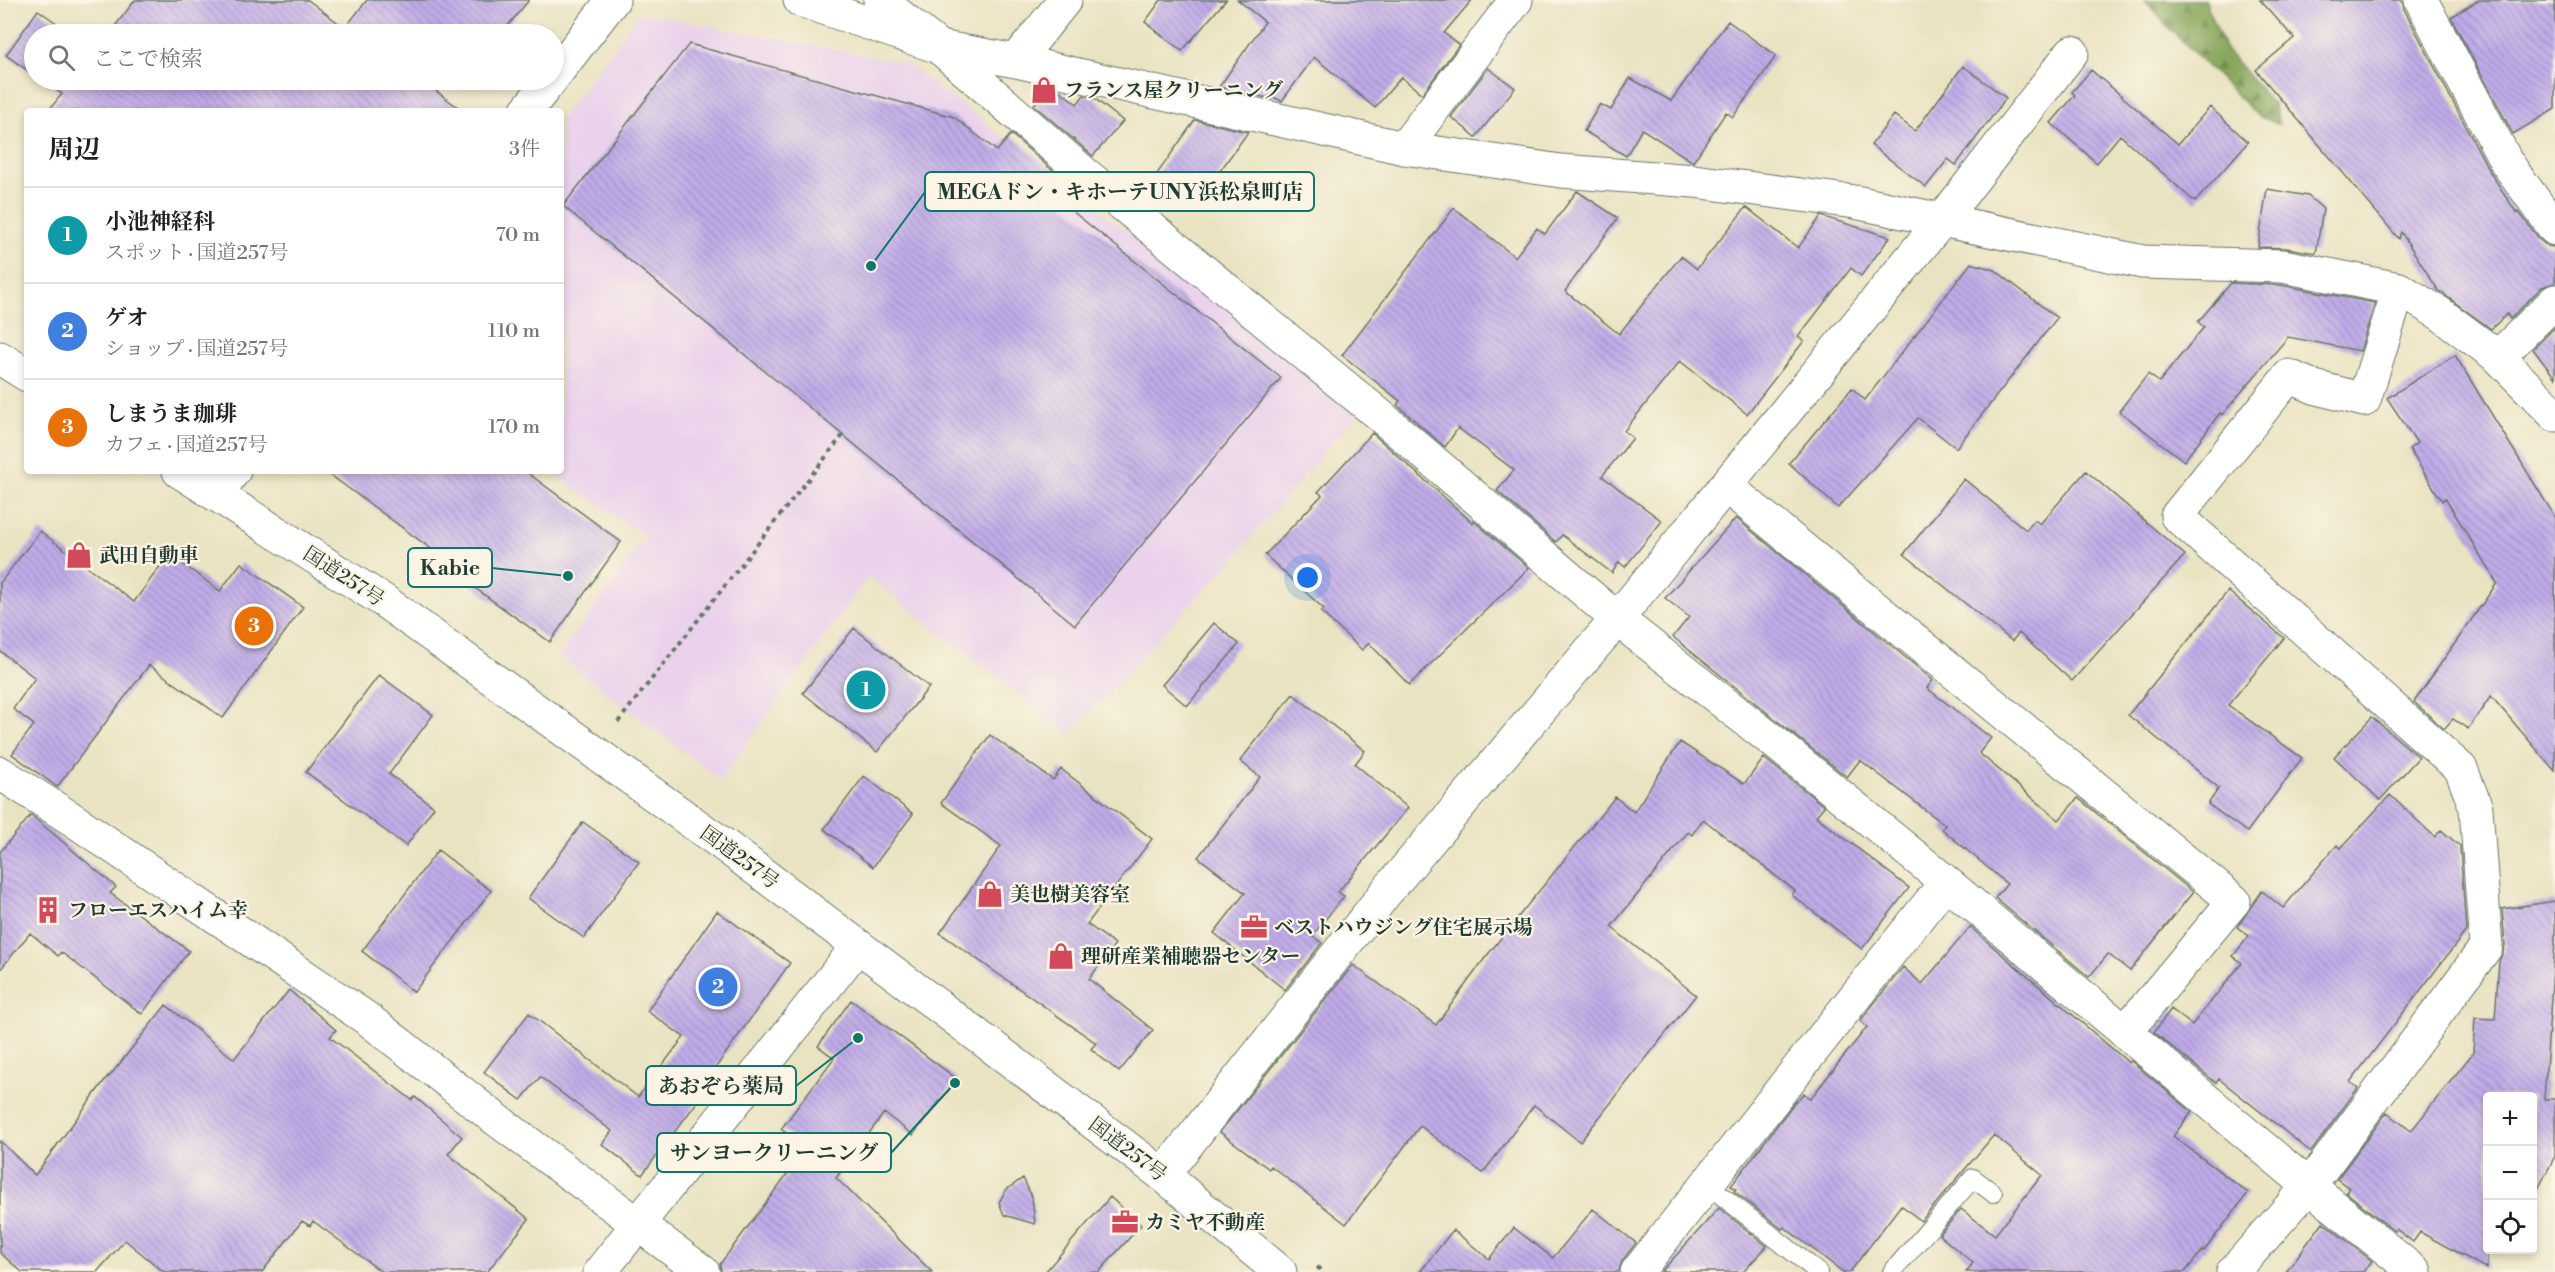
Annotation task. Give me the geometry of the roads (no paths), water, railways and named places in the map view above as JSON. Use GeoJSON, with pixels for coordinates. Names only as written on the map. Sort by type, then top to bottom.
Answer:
{"type":"FeatureCollection","features":[{"type":"Feature","properties":{"kind":"main road"},"geometry":{"type":"LineString","coordinates":[[564,63],[614,0]]}},
{"type":"Feature","properties":{"kind":"main road"},"geometry":{"type":"LineString","coordinates":[[800,0],[939,47],[1016,61],[1404,148],[1561,171],[1694,181],[1855,202],[2143,262],[2283,266],[2399,289],[2439,314],[2498,357],[2555,415]]}},
{"type":"Feature","properties":{"kind":"main road"},"geometry":{"type":"LineString","coordinates":[[880,0],[939,47],[1084,173],[1377,413],[1617,619],[1778,745],[1946,882],[2415,1272]]}},
{"type":"Feature","properties":{"kind":"main road"},"geometry":{"type":"LineString","coordinates":[[1016,61],[1065,0]]}},
{"type":"Feature","properties":{"kind":"main road"},"geometry":{"type":"LineString","coordinates":[[1404,148],[1516,0]]}},
{"type":"Feature","properties":{"kind":"main road"},"geometry":{"type":"LineString","coordinates":[[2421,0],[2507,163],[2555,229]]}},
{"type":"Feature","properties":{"kind":"main road"},"geometry":{"type":"LineString","coordinates":[[1163,1175],[1387,891],[1617,619],[1942,220],[2072,52]]}},
{"type":"Feature","properties":{"kind":"main road"},"geometry":{"type":"LineString","coordinates":[[528,108],[543,90]]}},
{"type":"Feature","properties":{"kind":"main road"},"geometry":{"type":"LineString","coordinates":[[2233,1272],[2309,1186],[2486,947],[2476,808],[2461,769],[2177,516],[2289,376],[2314,387],[2364,400],[2399,289]]}},
{"type":"Feature","properties":{"kind":"main road"},"geometry":{"type":"LineString","coordinates":[[2498,357],[2555,301]]}},
{"type":"Feature","properties":{"kind":"main road"},"geometry":{"type":"LineString","coordinates":[[0,358],[24,373]]}},
{"type":"Feature","properties":{"kind":"main road","name":"国道257号"},"geometry":{"type":"LineString","coordinates":[[192,474],[225,482],[384,601],[728,848],[1163,1175],[1280,1272]]}},
{"type":"Feature","properties":{"kind":"main road"},"geometry":{"type":"LineString","coordinates":[[1726,486],[2234,901],[2126,1031]]}},
{"type":"Feature","properties":{"kind":"main road"},"geometry":{"type":"LineString","coordinates":[[0,773],[75,821],[369,1020],[493,1117],[703,1272]]}},
{"type":"Feature","properties":{"kind":"main road"},"geometry":{"type":"LineString","coordinates":[[1637,1272],[1946,882]]}},
{"type":"Feature","properties":{"kind":"main road"},"geometry":{"type":"LineString","coordinates":[[600,1272],[858,946]]}},
{"type":"Feature","properties":{"kind":"lane"},"geometry":{"type":"LineString","coordinates":[[1892,1272],[1973,1178],[1993,1193]]}},
{"type":"Feature","properties":{"kind":"lane"},"geometry":{"type":"LineString","coordinates":[[1707,1184],[1818,1272]]}},
{"type":"Feature","properties":{"kind":"place","name":"フランス屋クリーニング"},"geometry":{"type":"Point","coordinates":[1044,90]}},
{"type":"Feature","properties":{"kind":"place","name":"MEGAドン・キホーテUNY浜松泉町店"},"geometry":{"type":"Point","coordinates":[871,266]}},
{"type":"Feature","properties":{"kind":"place","name":"武田自動車"},"geometry":{"type":"Point","coordinates":[79,555]}},
{"type":"Feature","properties":{"kind":"place","name":"Kabie"},"geometry":{"type":"Point","coordinates":[568,576]}},
{"type":"Feature","properties":{"kind":"place","name":"しまうま珈琲"},"geometry":{"type":"Point","coordinates":[254,626]}},
{"type":"Feature","properties":{"kind":"place","name":"小池神経科"},"geometry":{"type":"Point","coordinates":[866,690]}},
{"type":"Feature","properties":{"kind":"place","name":"美也樹美容室"},"geometry":{"type":"Point","coordinates":[990,894]}},
{"type":"Feature","properties":{"kind":"place","name":"フローエスハイム幸"},"geometry":{"type":"Point","coordinates":[48,910]}},
{"type":"Feature","properties":{"kind":"place","name":"ベストハウジング住宅展示場"},"geometry":{"type":"Point","coordinates":[1254,927]}},
{"type":"Feature","properties":{"kind":"place","name":"理研産業補聴器センター"},"geometry":{"type":"Point","coordinates":[1061,956]}},
{"type":"Feature","properties":{"kind":"place","name":"ゲオ"},"geometry":{"type":"Point","coordinates":[718,987]}},
{"type":"Feature","properties":{"kind":"place","name":"あおぞら薬局"},"geometry":{"type":"Point","coordinates":[858,1038]}},
{"type":"Feature","properties":{"kind":"place","name":"サンヨークリーニング"},"geometry":{"type":"Point","coordinates":[955,1083]}},
{"type":"Feature","properties":{"kind":"place","name":"カミヤ不動産"},"geometry":{"type":"Point","coordinates":[1125,1222]}}]}
